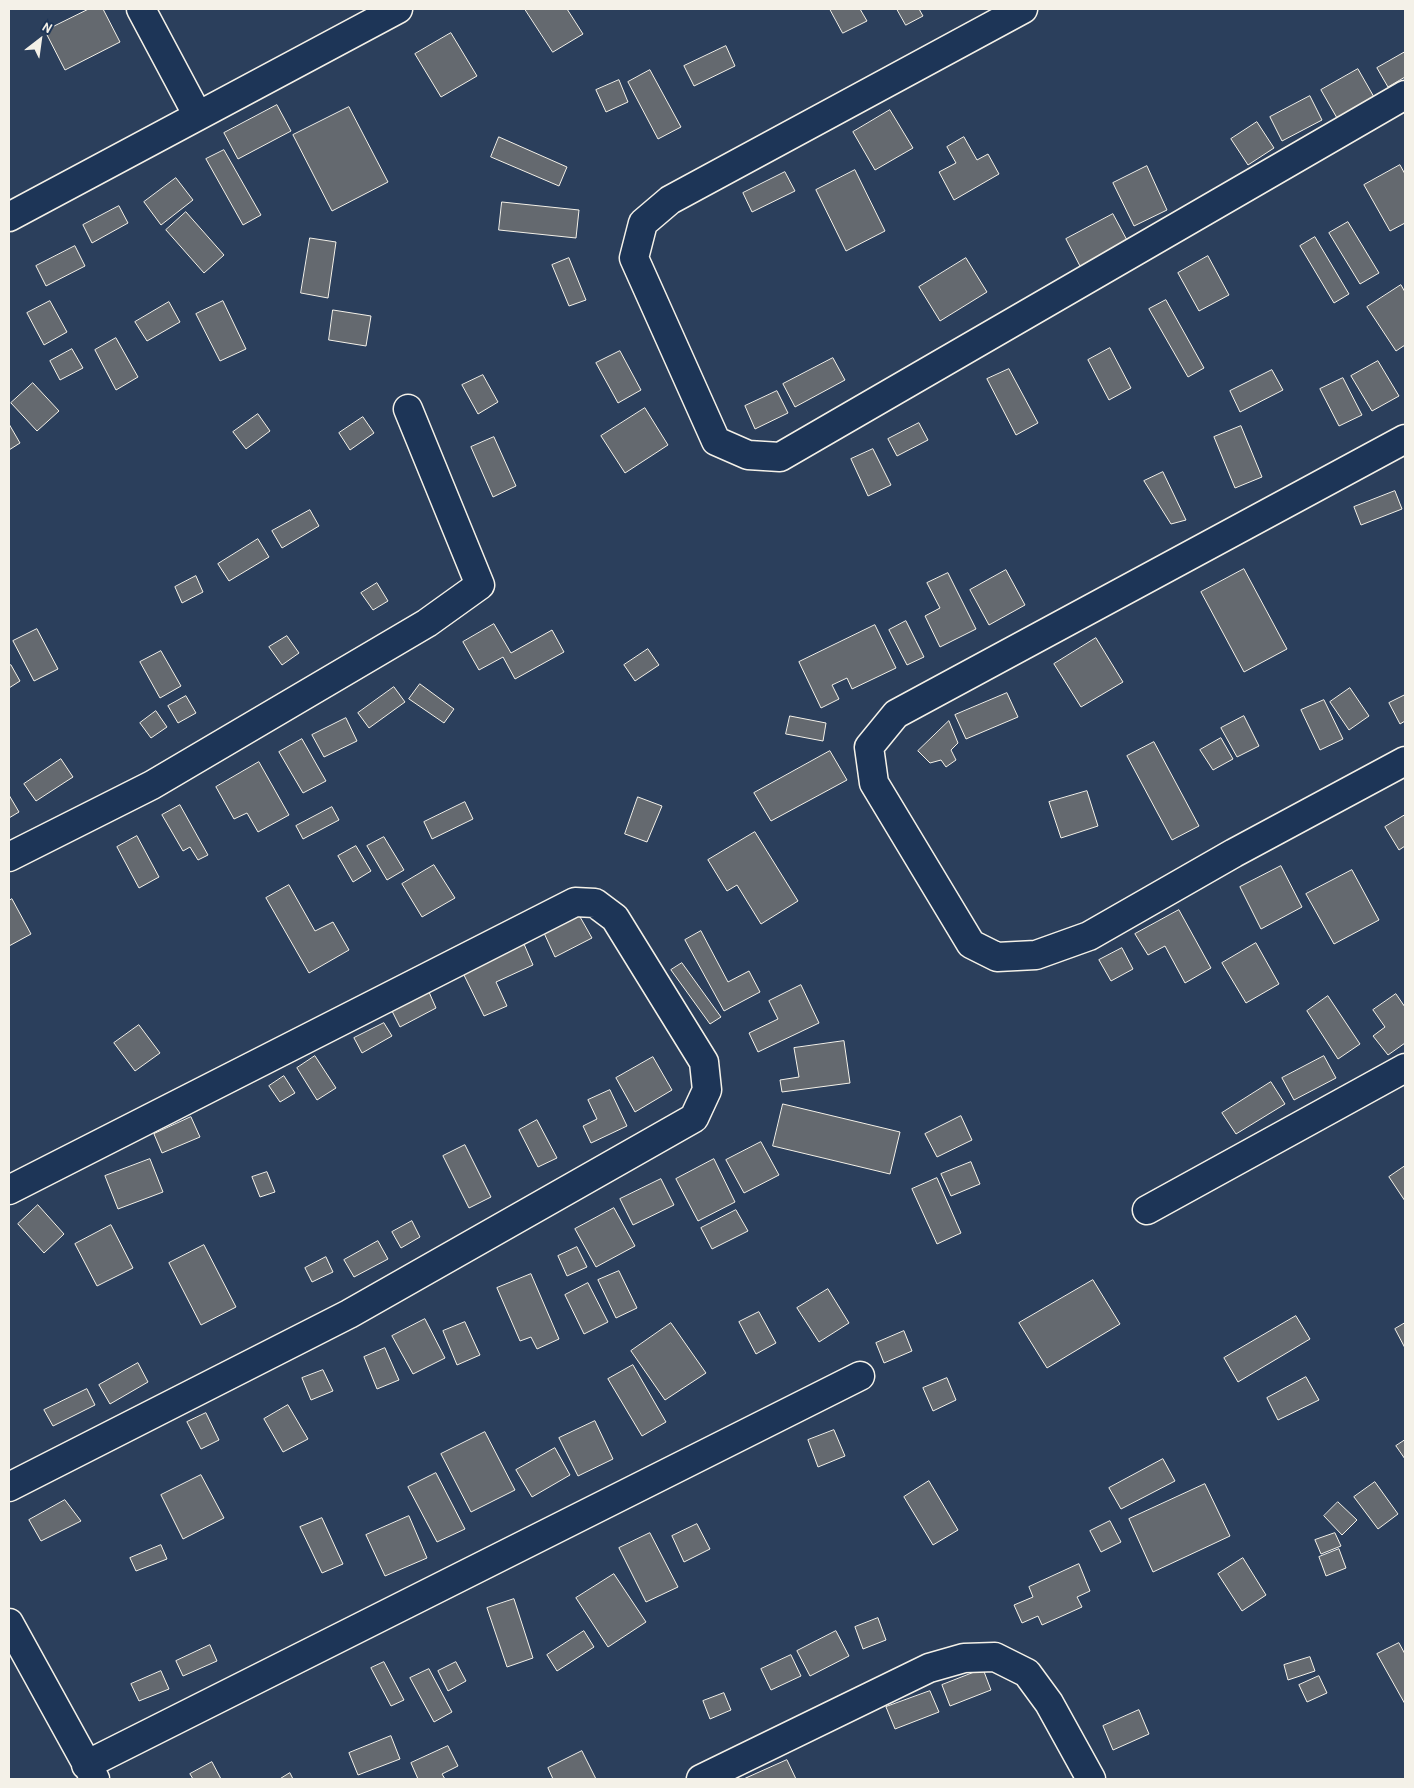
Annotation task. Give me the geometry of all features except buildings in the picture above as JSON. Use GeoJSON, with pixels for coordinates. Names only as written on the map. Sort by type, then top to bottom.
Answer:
{"type":"FeatureCollection","features":[{"type":"Feature","properties":{"kind":"street"},"geometry":{"type":"LineString","coordinates":[[141,9],[198,116]]}},
{"type":"Feature","properties":{"kind":"street"},"geometry":{"type":"LineString","coordinates":[[9,217],[398,9]]}},
{"type":"Feature","properties":{"kind":"street"},"geometry":{"type":"LineString","coordinates":[[1023,9],[670,200],[643,223],[634,258],[716,441],[748,455],[780,457],[1405,96]]}},
{"type":"Feature","properties":{"kind":"street"},"geometry":{"type":"LineString","coordinates":[[9,857],[152,785],[427,623],[480,585],[408,408]]}},
{"type":"Feature","properties":{"kind":"street"},"geometry":{"type":"LineString","coordinates":[[1405,439],[896,714],[869,748],[874,783],[971,944],[997,957],[1036,955],[1089,936],[1234,853],[1405,761]]}},
{"type":"Feature","properties":{"kind":"street"},"geometry":{"type":"LineString","coordinates":[[9,1190],[575,902],[595,903],[616,918],[704,1062],[708,1090],[694,1118],[349,1314],[9,1487]]}},
{"type":"Feature","properties":{"kind":"street"},"geometry":{"type":"LineString","coordinates":[[1147,1210],[1405,1068]]}},
{"type":"Feature","properties":{"kind":"street"},"geometry":{"type":"LineString","coordinates":[[9,1623],[90,1772],[860,1376]]}},
{"type":"Feature","properties":{"kind":"street"},"geometry":{"type":"LineString","coordinates":[[701,1779],[929,1668],[964,1658],[995,1657],[1027,1673],[1049,1703],[1091,1779]]}}]}
